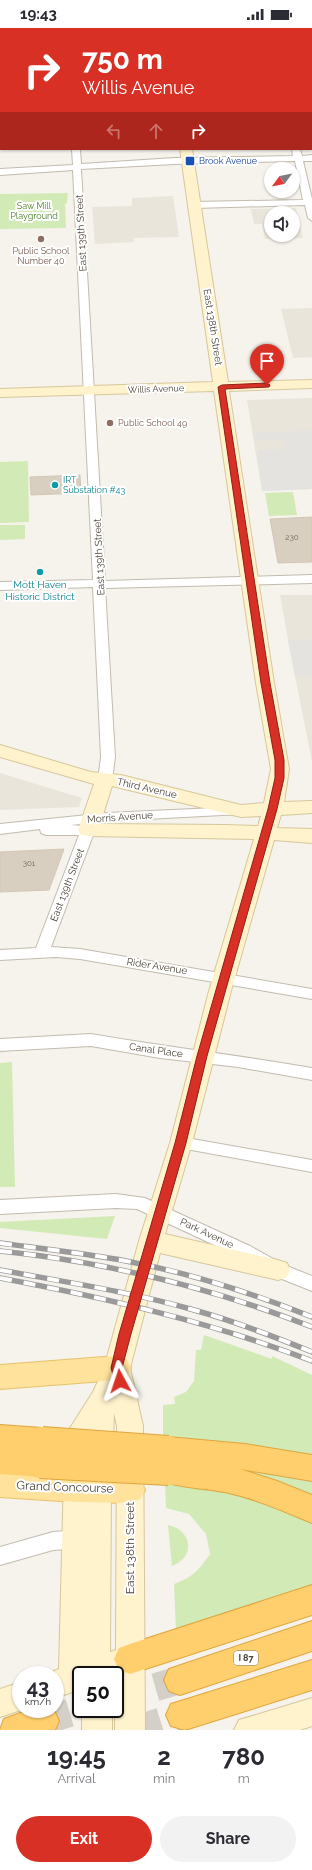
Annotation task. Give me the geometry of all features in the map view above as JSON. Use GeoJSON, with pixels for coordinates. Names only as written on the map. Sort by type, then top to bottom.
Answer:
{"type":"FeatureCollection","features":[{"type":"Feature","properties":{"kind":"highway"},"geometry":{"type":"LineString","coordinates":[[0,1438],[41,1452],[168,1461],[245,1457],[312,1468]]}},
{"type":"Feature","properties":{"kind":"highway"},"geometry":{"type":"LineString","coordinates":[[0,1461],[41,1452]]}},
{"type":"Feature","properties":{"kind":"highway"},"geometry":{"type":"LineString","coordinates":[[168,1461],[207,1475],[244,1483],[284,1496],[312,1509]]}},
{"type":"Feature","properties":{"kind":"highway"},"geometry":{"type":"LineString","coordinates":[[130,1658],[312,1600]]}},
{"type":"Feature","properties":{"kind":"highway","name":"I 87"},"geometry":{"type":"LineString","coordinates":[[180,1680],[312,1636]]}},
{"type":"Feature","properties":{"kind":"highway"},"geometry":{"type":"LineString","coordinates":[[182,1715],[312,1675]]}},
{"type":"Feature","properties":{"kind":"main road","name":"East 138th Street"},"geometry":{"type":"LineString","coordinates":[[80,1666],[87,1489],[102,1399],[117,1368],[151,1241],[181,1143],[202,1056],[273,809],[280,778],[280,760],[266,683],[187,155]]}},
{"type":"Feature","properties":{"kind":"main road","name":"Willis Avenue"},"geometry":{"type":"LineString","coordinates":[[0,393],[312,384]]}},
{"type":"Feature","properties":{"kind":"main road","name":"Third Avenue"},"geometry":{"type":"LineString","coordinates":[[0,751],[90,778],[121,781],[241,810],[312,807]]}},
{"type":"Feature","properties":{"kind":"main road","name":"East 139th Street"},"geometry":{"type":"LineString","coordinates":[[90,824],[105,780]]}},
{"type":"Feature","properties":{"kind":"main road","name":"Morris Avenue"},"geometry":{"type":"LineString","coordinates":[[90,824],[265,833]]}},
{"type":"Feature","properties":{"kind":"main road"},"geometry":{"type":"LineString","coordinates":[[265,833],[312,836]]}},
{"type":"Feature","properties":{"kind":"main road"},"geometry":{"type":"LineString","coordinates":[[151,1241],[278,1270]]}},
{"type":"Feature","properties":{"kind":"main road","name":"East 138th Street"},"geometry":{"type":"LineString","coordinates":[[117,1368],[130,1426],[130,1730]]}},
{"type":"Feature","properties":{"kind":"main road"},"geometry":{"type":"LineString","coordinates":[[0,1377],[117,1368]]}},
{"type":"Feature","properties":{"kind":"main road","name":"Grand Concourse"},"geometry":{"type":"LineString","coordinates":[[0,1484],[130,1490]]}},
{"type":"Feature","properties":{"kind":"main road"},"geometry":{"type":"LineString","coordinates":[[109,1666],[130,1658]]}},
{"type":"Feature","properties":{"kind":"main road"},"geometry":{"type":"LineString","coordinates":[[0,1703],[12,1699]]}},
{"type":"Feature","properties":{"kind":"main road"},"geometry":{"type":"LineString","coordinates":[[249,1730],[312,1712]]}},
{"type":"Feature","properties":{"kind":"main road"},"geometry":{"type":"LineString","coordinates":[[97,1718],[97,1730]]}},
{"type":"Feature","properties":{"kind":"street","name":"East 139th Street"},"geometry":{"type":"LineString","coordinates":[[76,150],[90,390],[108,757],[105,780]]}},
{"type":"Feature","properties":{"kind":"street"},"geometry":{"type":"LineString","coordinates":[[296,150],[310,202],[312,218]]}},
{"type":"Feature","properties":{"kind":"street"},"geometry":{"type":"LineString","coordinates":[[0,172],[77,167],[187,155],[312,158]]}},
{"type":"Feature","properties":{"kind":"street"},"geometry":{"type":"LineString","coordinates":[[194,205],[310,202]]}},
{"type":"Feature","properties":{"kind":"street"},"geometry":{"type":"LineString","coordinates":[[0,586],[312,579]]}},
{"type":"Feature","properties":{"kind":"street","name":"Morris Avenue"},"geometry":{"type":"LineString","coordinates":[[90,824],[241,810]]}},
{"type":"Feature","properties":{"kind":"street","name":"East 139th Street"},"geometry":{"type":"LineString","coordinates":[[41,953],[90,824]]}},
{"type":"Feature","properties":{"kind":"street"},"geometry":{"type":"LineString","coordinates":[[6,828],[90,824]]}},
{"type":"Feature","properties":{"kind":"street","name":"Rider Avenue"},"geometry":{"type":"LineString","coordinates":[[0,955],[41,953],[80,954],[312,994]]}},
{"type":"Feature","properties":{"kind":"street","name":"Canal Place"},"geometry":{"type":"LineString","coordinates":[[0,1045],[91,1040],[160,1052],[202,1056],[312,1074]]}},
{"type":"Feature","properties":{"kind":"street"},"geometry":{"type":"LineString","coordinates":[[181,1143],[312,1166]]}},
{"type":"Feature","properties":{"kind":"street","name":"Park Avenue"},"geometry":{"type":"LineString","coordinates":[[0,1207],[116,1201],[139,1203],[244,1251],[278,1270],[312,1284]]}},
{"type":"Feature","properties":{"kind":"street"},"geometry":{"type":"LineString","coordinates":[[0,1556],[34,1545],[86,1539]]}},
{"type":"Feature","properties":{"kind":"shaded area"},"geometry":{"type":"Polygon","coordinates":[[[173,196],[179,237],[134,238],[134,242],[95,244],[92,207],[132,206],[132,198],[173,196]]]}},
{"type":"Feature","properties":{"kind":"shaded area"},"geometry":{"type":"Polygon","coordinates":[[[251,209],[264,209],[264,234],[262,224],[254,224],[251,209]]]}},
{"type":"Feature","properties":{"kind":"shaded area"},"geometry":{"type":"Polygon","coordinates":[[[300,225],[303,238],[300,238],[300,225]]]}},
{"type":"Feature","properties":{"kind":"shaded area"},"geometry":{"type":"Polygon","coordinates":[[[312,308],[312,357],[293,358],[281,309],[312,308]]]}},
{"type":"Feature","properties":{"kind":"shaded area"},"geometry":{"type":"Polygon","coordinates":[[[312,398],[312,489],[262,491],[247,400],[312,398]]]}},
{"type":"Feature","properties":{"kind":"shaded area"},"geometry":{"type":"Polygon","coordinates":[[[312,430],[312,489],[262,491],[257,450],[285,449],[283,440],[255,441],[252,433],[312,430]]]}},
{"type":"Feature","properties":{"kind":"shaded area"},"geometry":{"type":"Polygon","coordinates":[[[280,595],[312,595],[312,762],[288,640],[280,595]]]}},
{"type":"Feature","properties":{"kind":"shaded area"},"geometry":{"type":"Polygon","coordinates":[[[312,639],[312,677],[295,677],[288,640],[312,639]]]}},
{"type":"Feature","properties":{"kind":"shaded area"},"geometry":{"type":"Polygon","coordinates":[[[0,773],[82,798],[79,807],[0,810],[0,773]]]}},
{"type":"Feature","properties":{"kind":"green space","name":"Saw Mill Playground"},"geometry":{"type":"Polygon","coordinates":[[[68,193],[67,203],[65,204],[66,228],[0,229],[0,194],[68,193]]]}},
{"type":"Feature","properties":{"kind":"green space"},"geometry":{"type":"Polygon","coordinates":[[[28,461],[29,522],[0,523],[0,462],[28,461]]]}},
{"type":"Feature","properties":{"kind":"green space"},"geometry":{"type":"Polygon","coordinates":[[[293,492],[297,515],[269,516],[265,493],[293,492]]]}},
{"type":"Feature","properties":{"kind":"green space"},"geometry":{"type":"Polygon","coordinates":[[[0,525],[25,525],[25,539],[0,540],[0,525]]]}},
{"type":"Feature","properties":{"kind":"green space"},"geometry":{"type":"Polygon","coordinates":[[[12,1062],[15,1187],[0,1187],[0,1063],[12,1062]]]}},
{"type":"Feature","properties":{"kind":"green space"},"geometry":{"type":"Polygon","coordinates":[[[115,1216],[107,1239],[0,1228],[0,1222],[115,1216]]]}},
{"type":"Feature","properties":{"kind":"green space"},"geometry":{"type":"Polygon","coordinates":[[[204,1335],[272,1359],[272,1356],[312,1375],[312,1459],[163,1439],[163,1405],[175,1404],[174,1397],[186,1392],[194,1381],[196,1350],[201,1350],[204,1335]]]}},
{"type":"Feature","properties":{"kind":"green space"},"geometry":{"type":"Polygon","coordinates":[[[241,1468],[312,1481],[312,1495],[243,1472],[241,1468]]]}},
{"type":"Feature","properties":{"kind":"green space"},"geometry":{"type":"Polygon","coordinates":[[[165,1482],[251,1494],[312,1522],[312,1588],[176,1631],[174,1584],[186,1579],[195,1572],[210,1554],[206,1534],[189,1514],[166,1508],[165,1482]]]}},
{"type":"Feature","properties":{"kind":"green space"},"geometry":{"type":"Polygon","coordinates":[[[168,1525],[182,1532],[188,1544],[188,1550],[185,1556],[180,1562],[172,1566],[168,1525]]]}},
{"type":"Feature","properties":{"kind":"building","name":"IRT Substation #43"},"geometry":{"type":"Polygon","coordinates":[[[80,475],[81,493],[31,495],[30,477],[80,475]]]}},
{"type":"Feature","properties":{"kind":"building"},"geometry":{"type":"Polygon","coordinates":[[[312,517],[312,562],[278,563],[270,519],[312,517]]]}},
{"type":"Feature","properties":{"kind":"building"},"geometry":{"type":"Polygon","coordinates":[[[64,849],[49,890],[0,892],[0,852],[64,849]]]}},
{"type":"Feature","properties":{"kind":"tunnel"},"geometry":{"type":"LineString","coordinates":[[124,1696],[180,1680]]}},
{"type":"Feature","properties":{"kind":"tunnel"},"geometry":{"type":"LineString","coordinates":[[43,1721],[72,1712]]}},
{"type":"Feature","properties":{"kind":"tunnel"},"geometry":{"type":"LineString","coordinates":[[134,1730],[182,1715]]}},
{"type":"Feature","properties":{"kind":"railway"},"geometry":{"type":"LineString","coordinates":[[0,1243],[79,1253],[174,1271],[244,1292],[312,1317]]}},
{"type":"Feature","properties":{"kind":"railway"},"geometry":{"type":"LineString","coordinates":[[0,1251],[80,1262],[159,1278],[236,1300],[312,1327]]}},
{"type":"Feature","properties":{"kind":"railway"},"geometry":{"type":"LineString","coordinates":[[0,1270],[146,1298],[209,1314],[312,1352]]}},
{"type":"Feature","properties":{"kind":"railway"},"geometry":{"type":"LineString","coordinates":[[0,1278],[158,1312],[236,1334],[312,1361]]}},
{"type":"Feature","properties":{"kind":"place","name":"Brook Avenue"},"geometry":{"type":"Point","coordinates":[190,161]}},
{"type":"Feature","properties":{"kind":"place","name":"Public School Number 40"},"geometry":{"type":"Point","coordinates":[41,239]}},
{"type":"Feature","properties":{"kind":"place","name":"Public School 49"},"geometry":{"type":"Point","coordinates":[110,423]}},
{"type":"Feature","properties":{"kind":"place","name":"IRT Substation #43"},"geometry":{"type":"Point","coordinates":[55,485]}},
{"type":"Feature","properties":{"kind":"place","name":"Mott Haven Historic District"},"geometry":{"type":"Point","coordinates":[40,572]}},
{"type":"Feature","properties":{"kind":"route"},"geometry":{"type":"LineString","coordinates":[[120,1381],[117,1368],[125,1334],[151,1241],[181,1143],[202,1056],[273,809],[280,778],[280,760],[266,683],[222,387],[267,385]]}}]}
